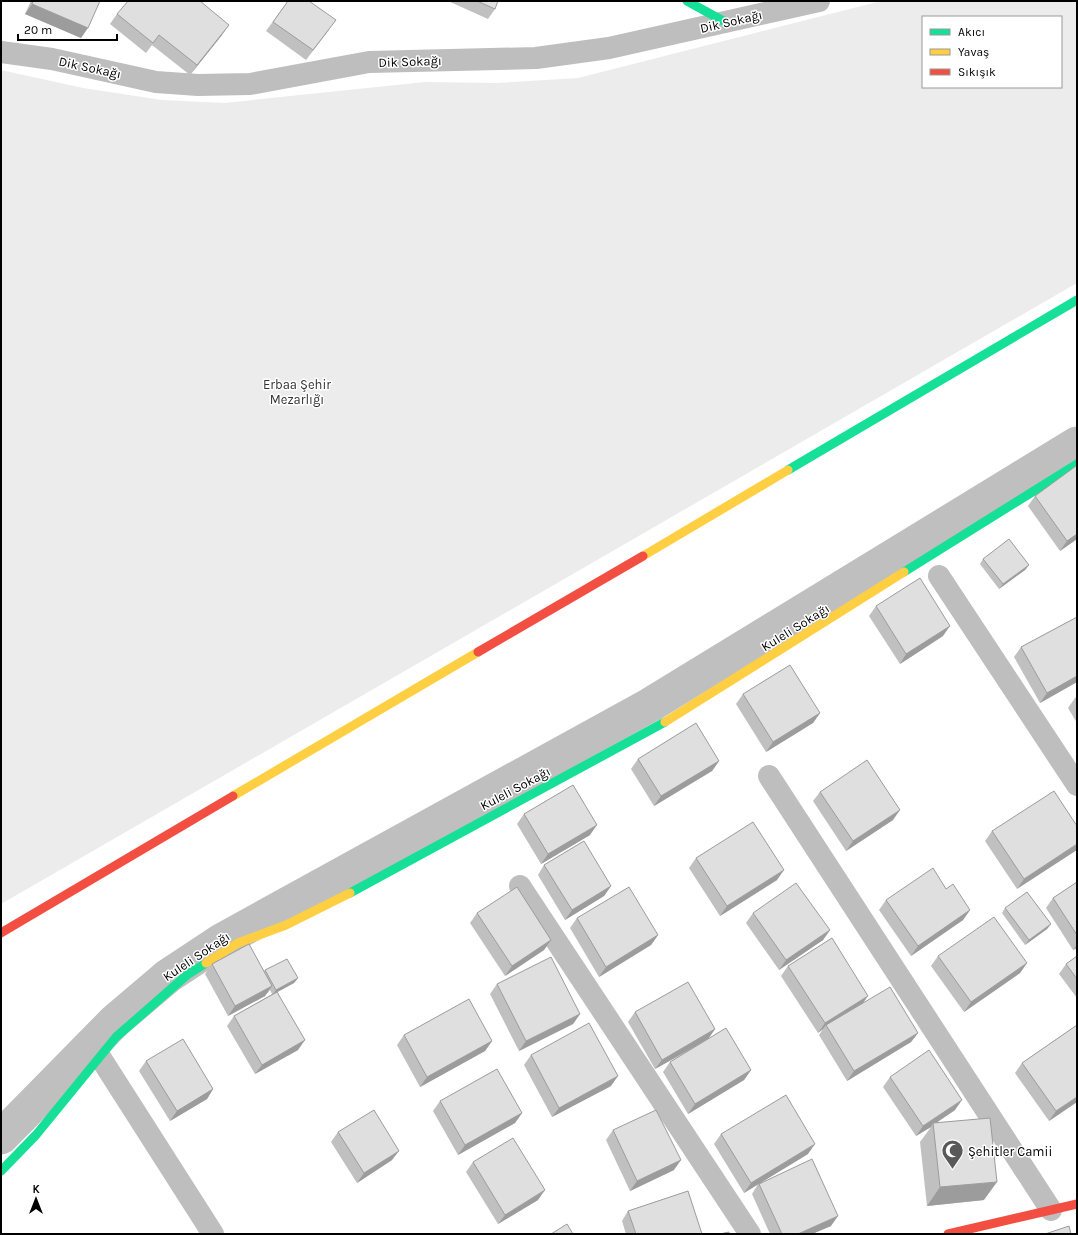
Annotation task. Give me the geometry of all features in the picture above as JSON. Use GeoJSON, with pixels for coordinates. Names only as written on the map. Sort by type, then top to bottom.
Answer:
{"type":"FeatureCollection","features":[{"type":"Feature","properties":{"kind":"street"},"geometry":{"type":"LineString","coordinates":[[687,1],[727,23]]}},
{"type":"Feature","properties":{"kind":"street","name":"Dik Sokağı"},"geometry":{"type":"LineString","coordinates":[[1,52],[52,59],[156,82],[198,86],[250,84],[369,62],[536,58],[609,48],[727,23],[819,1]]}},
{"type":"Feature","properties":{"kind":"street"},"geometry":{"type":"LineString","coordinates":[[1,934],[1077,300]]}},
{"type":"Feature","properties":{"kind":"street","name":"Kuleli Sokağı"},"geometry":{"type":"LineString","coordinates":[[1,1171],[36,1135],[122,1032],[182,980],[238,943],[286,925],[347,895],[414,857],[658,726],[1077,464]]}},
{"type":"Feature","properties":{"kind":"street"},"geometry":{"type":"LineString","coordinates":[[939,576],[1077,785]]}},
{"type":"Feature","properties":{"kind":"street"},"geometry":{"type":"LineString","coordinates":[[769,776],[1051,1210]]}},
{"type":"Feature","properties":{"kind":"street"},"geometry":{"type":"LineString","coordinates":[[520,886],[750,1234]]}},
{"type":"Feature","properties":{"kind":"street"},"geometry":{"type":"LineString","coordinates":[[100,1057],[213,1234]]}},
{"type":"Feature","properties":{"kind":"street"},"geometry":{"type":"LineString","coordinates":[[948,1234],[1077,1204]]}},
{"type":"Feature","properties":{"kind":"green space","name":"Erbaa Şehir Mezarlığı"},"geometry":{"type":"Polygon","coordinates":[[[881,1],[1077,1],[1077,283],[1,904],[1,70],[83,88],[162,100],[224,103],[425,82],[497,83],[578,78],[881,1]]]}},
{"type":"Feature","properties":{"kind":"building"},"geometry":{"type":"Polygon","coordinates":[[[33,1],[100,1],[88,28],[32,4],[33,1]]]}},
{"type":"Feature","properties":{"kind":"building"},"geometry":{"type":"Polygon","coordinates":[[[128,1],[200,1],[229,25],[197,65],[159,35],[153,43],[117,14],[128,1]]]}},
{"type":"Feature","properties":{"kind":"building"},"geometry":{"type":"Polygon","coordinates":[[[288,1],[309,1],[336,20],[313,50],[273,22],[288,1]]]}},
{"type":"Feature","properties":{"kind":"building"},"geometry":{"type":"Polygon","coordinates":[[[477,1],[498,1],[495,9],[477,1]]]}},
{"type":"Feature","properties":{"kind":"building"},"geometry":{"type":"Polygon","coordinates":[[[1076,466],[1077,534],[1067,541],[1035,496],[1076,466]]]}},
{"type":"Feature","properties":{"kind":"building"},"geometry":{"type":"Polygon","coordinates":[[[1009,539],[1029,565],[1003,584],[983,559],[1009,539]]]}},
{"type":"Feature","properties":{"kind":"building"},"geometry":{"type":"Polygon","coordinates":[[[920,578],[950,626],[906,654],[876,606],[920,578]]]}},
{"type":"Feature","properties":{"kind":"building"},"geometry":{"type":"Polygon","coordinates":[[[1077,617],[1077,676],[1047,693],[1021,647],[1077,617]]]}},
{"type":"Feature","properties":{"kind":"building"},"geometry":{"type":"Polygon","coordinates":[[[790,665],[820,713],[773,742],[743,694],[790,665]]]}},
{"type":"Feature","properties":{"kind":"building"},"geometry":{"type":"Polygon","coordinates":[[[696,723],[719,761],[661,796],[638,759],[696,723]]]}},
{"type":"Feature","properties":{"kind":"building"},"geometry":{"type":"Polygon","coordinates":[[[867,760],[900,810],[853,841],[820,792],[867,760]]]}},
{"type":"Feature","properties":{"kind":"building"},"geometry":{"type":"Polygon","coordinates":[[[573,785],[597,825],[548,854],[524,814],[573,785]]]}},
{"type":"Feature","properties":{"kind":"building"},"geometry":{"type":"Polygon","coordinates":[[[1054,791],[1077,826],[1077,844],[1024,879],[992,831],[1054,791]]]}},
{"type":"Feature","properties":{"kind":"building"},"geometry":{"type":"Polygon","coordinates":[[[753,822],[784,870],[727,906],[696,858],[753,822]]]}},
{"type":"Feature","properties":{"kind":"building"},"geometry":{"type":"Polygon","coordinates":[[[584,841],[611,886],[572,910],[544,865],[584,841]]]}},
{"type":"Feature","properties":{"kind":"building"},"geometry":{"type":"Polygon","coordinates":[[[933,868],[946,889],[953,884],[970,910],[918,946],[886,900],[933,868]]]}},
{"type":"Feature","properties":{"kind":"building"},"geometry":{"type":"Polygon","coordinates":[[[1077,882],[1077,935],[1053,898],[1077,882]]]}},
{"type":"Feature","properties":{"kind":"building"},"geometry":{"type":"Polygon","coordinates":[[[796,883],[830,930],[786,960],[753,913],[796,883]]]}},
{"type":"Feature","properties":{"kind":"building"},"geometry":{"type":"Polygon","coordinates":[[[517,887],[551,940],[512,966],[477,913],[517,887]]]}},
{"type":"Feature","properties":{"kind":"building"},"geometry":{"type":"Polygon","coordinates":[[[629,887],[658,935],[606,967],[577,918],[629,887]]]}},
{"type":"Feature","properties":{"kind":"building"},"geometry":{"type":"Polygon","coordinates":[[[1027,892],[1051,924],[1029,940],[1005,908],[1027,892]]]}},
{"type":"Feature","properties":{"kind":"building"},"geometry":{"type":"Polygon","coordinates":[[[994,917],[1027,963],[971,1002],[938,956],[994,917]]]}},
{"type":"Feature","properties":{"kind":"building"},"geometry":{"type":"Polygon","coordinates":[[[832,938],[868,996],[825,1023],[788,966],[832,938]]]}},
{"type":"Feature","properties":{"kind":"building"},"geometry":{"type":"Polygon","coordinates":[[[249,944],[272,986],[235,1006],[212,964],[249,944]]]}},
{"type":"Feature","properties":{"kind":"building"},"geometry":{"type":"Polygon","coordinates":[[[1077,956],[1077,979],[1066,964],[1077,956]]]}},
{"type":"Feature","properties":{"kind":"building"},"geometry":{"type":"Polygon","coordinates":[[[551,957],[580,1014],[526,1041],[497,984],[551,957]]]}},
{"type":"Feature","properties":{"kind":"building"},"geometry":{"type":"Polygon","coordinates":[[[287,959],[298,978],[276,990],[265,970],[287,959]]]}},
{"type":"Feature","properties":{"kind":"building"},"geometry":{"type":"Polygon","coordinates":[[[688,982],[715,1029],[662,1060],[635,1012],[688,982]]]}},
{"type":"Feature","properties":{"kind":"building"},"geometry":{"type":"Polygon","coordinates":[[[890,987],[918,1033],[854,1071],[826,1025],[890,987]]]}},
{"type":"Feature","properties":{"kind":"building"},"geometry":{"type":"Polygon","coordinates":[[[277,992],[305,1040],[262,1065],[234,1016],[277,992]]]}},
{"type":"Feature","properties":{"kind":"building"},"geometry":{"type":"Polygon","coordinates":[[[469,999],[492,1041],[427,1077],[404,1035],[469,999]]]}},
{"type":"Feature","properties":{"kind":"building"},"geometry":{"type":"Polygon","coordinates":[[[589,1023],[618,1076],[559,1108],[531,1055],[589,1023]]]}},
{"type":"Feature","properties":{"kind":"building"},"geometry":{"type":"Polygon","coordinates":[[[1077,1025],[1077,1097],[1056,1111],[1022,1063],[1077,1025]]]}},
{"type":"Feature","properties":{"kind":"building"},"geometry":{"type":"Polygon","coordinates":[[[726,1028],[751,1070],[695,1104],[670,1062],[726,1028]]]}},
{"type":"Feature","properties":{"kind":"building"},"geometry":{"type":"Polygon","coordinates":[[[183,1039],[213,1089],[177,1111],[146,1061],[183,1039]]]}},
{"type":"Feature","properties":{"kind":"building"},"geometry":{"type":"Polygon","coordinates":[[[929,1050],[962,1100],[923,1126],[890,1077],[929,1050]]]}},
{"type":"Feature","properties":{"kind":"building"},"geometry":{"type":"Polygon","coordinates":[[[497,1069],[522,1113],[465,1145],[440,1101],[497,1069]]]}},
{"type":"Feature","properties":{"kind":"building"},"geometry":{"type":"Polygon","coordinates":[[[786,1095],[815,1144],[751,1183],[721,1134],[786,1095]]]}},
{"type":"Feature","properties":{"kind":"building"},"geometry":{"type":"Polygon","coordinates":[[[374,1110],[399,1151],[364,1173],[338,1132],[374,1110]]]}},
{"type":"Feature","properties":{"kind":"building"},"geometry":{"type":"Polygon","coordinates":[[[656,1110],[681,1160],[637,1181],[613,1130],[656,1110]]]}},
{"type":"Feature","properties":{"kind":"building"},"geometry":{"type":"Polygon","coordinates":[[[990,1118],[997,1182],[940,1187],[933,1123],[990,1118]]]}},
{"type":"Feature","properties":{"kind":"building"},"geometry":{"type":"Polygon","coordinates":[[[513,1138],[545,1190],[505,1215],[473,1162],[513,1138]]]}},
{"type":"Feature","properties":{"kind":"building"},"geometry":{"type":"Polygon","coordinates":[[[812,1159],[838,1216],[798,1234],[782,1234],[759,1184],[812,1159]]]}},
{"type":"Feature","properties":{"kind":"building"},"geometry":{"type":"Polygon","coordinates":[[[688,1191],[702,1234],[636,1234],[628,1211],[688,1191]]]}},
{"type":"Feature","properties":{"kind":"building"},"geometry":{"type":"Polygon","coordinates":[[[567,1224],[573,1234],[551,1234],[567,1224]]]}},
{"type":"Feature","properties":{"kind":"building"},"geometry":{"type":"Polygon","coordinates":[[[1069,1226],[1071,1234],[1045,1234],[1069,1226]]]}},
{"type":"Feature","properties":{"kind":"waterway"},"geometry":{"type":"LineString","coordinates":[[1,1137],[115,1021],[168,976],[221,941],[650,705],[1077,444]]}},
{"type":"Feature","properties":{"kind":"traffic: fast"},"geometry":{"type":"LineString","coordinates":[[687,1],[727,23]]}},
{"type":"Feature","properties":{"kind":"traffic: fast"},"geometry":{"type":"LineString","coordinates":[[788,470],[1077,300]]}},
{"type":"Feature","properties":{"kind":"traffic: fast"},"geometry":{"type":"LineString","coordinates":[[904,572],[1077,464]]}},
{"type":"Feature","properties":{"kind":"traffic: fast"},"geometry":{"type":"LineString","coordinates":[[350,893],[665,722]]}},
{"type":"Feature","properties":{"kind":"traffic: fast"},"geometry":{"type":"LineString","coordinates":[[1,1171],[36,1135],[116,1037],[187,975],[206,963]]}},
{"type":"Feature","properties":{"kind":"traffic: slow"},"geometry":{"type":"LineString","coordinates":[[643,556],[788,470]]}},
{"type":"Feature","properties":{"kind":"traffic: slow"},"geometry":{"type":"LineString","coordinates":[[665,722],[904,572]]}},
{"type":"Feature","properties":{"kind":"traffic: slow"},"geometry":{"type":"LineString","coordinates":[[233,796],[478,652]]}},
{"type":"Feature","properties":{"kind":"traffic: slow"},"geometry":{"type":"LineString","coordinates":[[206,963],[238,943],[286,925],[350,893]]}},
{"type":"Feature","properties":{"kind":"traffic: jam"},"geometry":{"type":"LineString","coordinates":[[478,652],[643,556]]}},
{"type":"Feature","properties":{"kind":"traffic: jam"},"geometry":{"type":"LineString","coordinates":[[1,933],[233,796]]}},
{"type":"Feature","properties":{"kind":"traffic: jam"},"geometry":{"type":"LineString","coordinates":[[948,1234],[1077,1204]]}},
{"type":"Feature","properties":{"kind":"place","name":"Şehitler Camii"},"geometry":{"type":"Point","coordinates":[952,1170]}}]}
